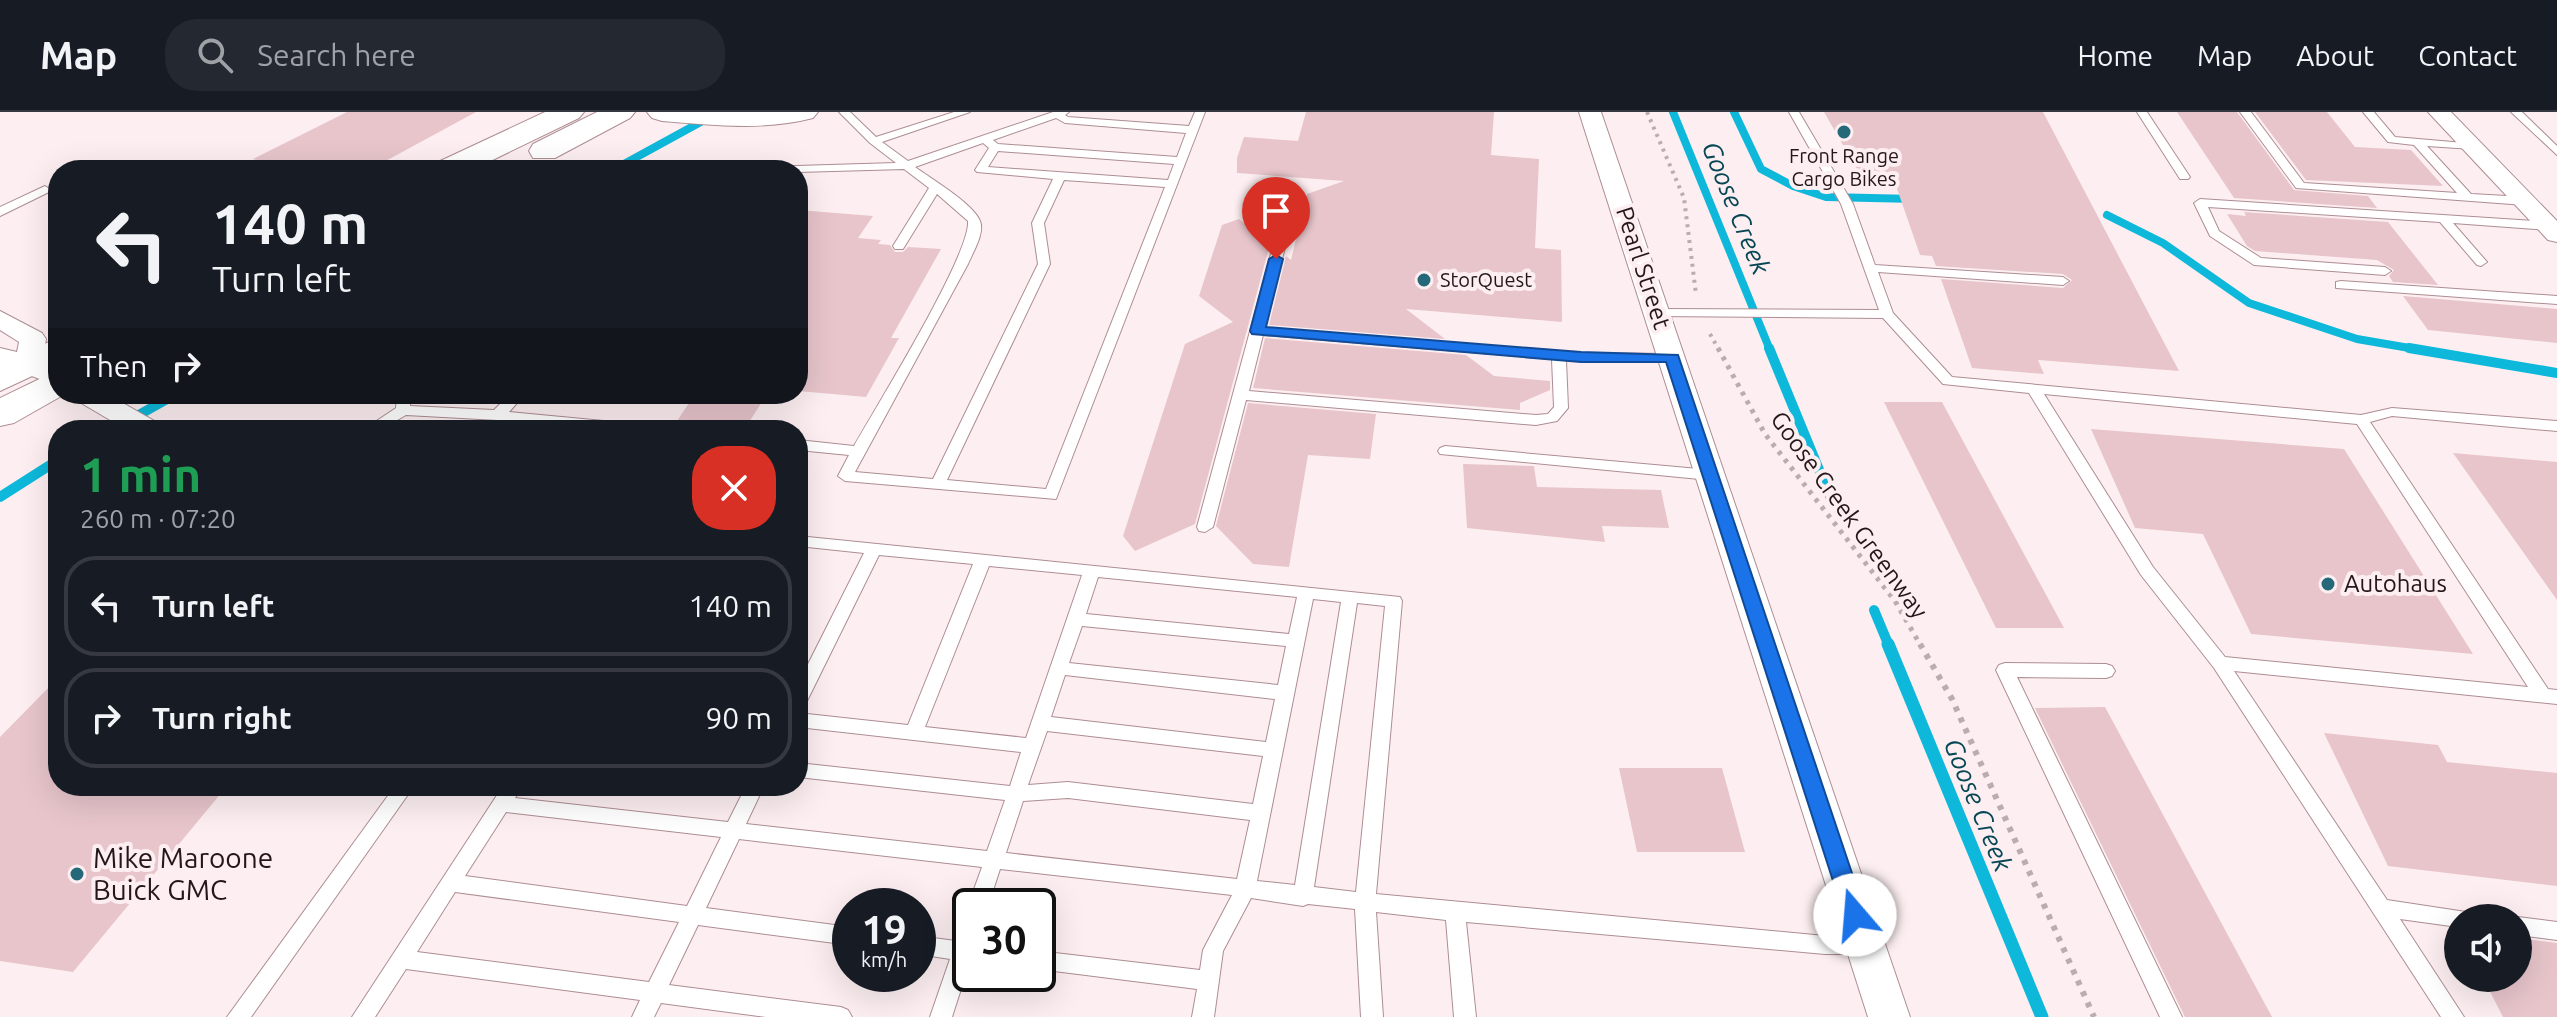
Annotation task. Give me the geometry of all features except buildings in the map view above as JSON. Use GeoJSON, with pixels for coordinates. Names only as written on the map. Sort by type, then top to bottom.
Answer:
{"type":"FeatureCollection","features":[{"type":"Feature","properties":{"kind":"main road"},"geometry":{"type":"LineString","coordinates":[[468,160],[569,112]]}},
{"type":"Feature","properties":{"kind":"main road"},"geometry":{"type":"LineString","coordinates":[[526,160],[620,112]]}},
{"type":"Feature","properties":{"kind":"main road"},"geometry":{"type":"LineString","coordinates":[[674,114],[730,119],[803,112]]}},
{"type":"Feature","properties":{"kind":"main road"},"geometry":{"type":"LineString","coordinates":[[0,414],[34,368]]}},
{"type":"Feature","properties":{"kind":"street","name":"Pearl Street"},"geometry":{"type":"LineString","coordinates":[[1590,112],[1889,1017]]}},
{"type":"Feature","properties":{"kind":"street"},"geometry":{"type":"LineString","coordinates":[[2439,112],[2553,231]]}},
{"type":"Feature","properties":{"kind":"street"},"geometry":{"type":"LineString","coordinates":[[0,319],[33,339],[34,368]]}},
{"type":"Feature","properties":{"kind":"street"},"geometry":{"type":"LineString","coordinates":[[104,404],[131,420]]}},
{"type":"Feature","properties":{"kind":"lane"},"geometry":{"type":"LineString","coordinates":[[844,112],[874,141],[965,210],[974,220],[975,231],[962,264],[845,476],[1051,495],[1200,112]]}},
{"type":"Feature","properties":{"kind":"lane"},"geometry":{"type":"LineString","coordinates":[[874,141],[965,112]]}},
{"type":"Feature","properties":{"kind":"lane"},"geometry":{"type":"LineString","coordinates":[[1794,112],[1844,199],[1887,314],[1948,381],[2361,420],[2392,412],[2557,426]]}},
{"type":"Feature","properties":{"kind":"lane"},"geometry":{"type":"LineString","coordinates":[[2142,112],[2184,177]]}},
{"type":"Feature","properties":{"kind":"lane"},"geometry":{"type":"LineString","coordinates":[[2245,112],[2300,186],[2525,201]]}},
{"type":"Feature","properties":{"kind":"lane"},"geometry":{"type":"LineString","coordinates":[[2368,112],[2392,140],[2472,146]]}},
{"type":"Feature","properties":{"kind":"lane"},"geometry":{"type":"LineString","coordinates":[[2516,112],[2557,152]]}},
{"type":"Feature","properties":{"kind":"lane"},"geometry":{"type":"LineString","coordinates":[[808,169],[906,166],[989,143],[1061,113],[1065,120],[1193,130]]}},
{"type":"Feature","properties":{"kind":"lane"},"geometry":{"type":"LineString","coordinates":[[2417,142],[2467,197]]}},
{"type":"Feature","properties":{"kind":"lane"},"geometry":{"type":"LineString","coordinates":[[989,143],[1181,161]]}},
{"type":"Feature","properties":{"kind":"lane"},"geometry":{"type":"LineString","coordinates":[[989,143],[981,170],[1171,184]]}},
{"type":"Feature","properties":{"kind":"lane"},"geometry":{"type":"LineString","coordinates":[[938,484],[1044,264],[1038,223],[1060,176]]}},
{"type":"Feature","properties":{"kind":"lane"},"geometry":{"type":"LineString","coordinates":[[899,246],[935,188]]}},
{"type":"Feature","properties":{"kind":"lane"},"geometry":{"type":"LineString","coordinates":[[0,212],[45,190]]}},
{"type":"Feature","properties":{"kind":"lane"},"geometry":{"type":"LineString","coordinates":[[2385,271],[2258,262],[2214,233],[2200,203],[2553,231]]}},
{"type":"Feature","properties":{"kind":"lane"},"geometry":{"type":"LineString","coordinates":[[2444,220],[2481,262]]}},
{"type":"Feature","properties":{"kind":"lane"},"geometry":{"type":"LineString","coordinates":[[1205,527],[1282,235]]}},
{"type":"Feature","properties":{"kind":"lane"},"geometry":{"type":"LineString","coordinates":[[1871,268],[2063,281]]}},
{"type":"Feature","properties":{"kind":"lane"},"geometry":{"type":"LineString","coordinates":[[2341,285],[2557,300]]}},
{"type":"Feature","properties":{"kind":"lane"},"geometry":{"type":"LineString","coordinates":[[1658,313],[1887,314]]}},
{"type":"Feature","properties":{"kind":"lane"},"geometry":{"type":"LineString","coordinates":[[1258,331],[1559,355],[1672,358]]}},
{"type":"Feature","properties":{"kind":"lane"},"geometry":{"type":"LineString","coordinates":[[1241,395],[1536,420],[1552,418],[1561,408],[1559,355]]}},
{"type":"Feature","properties":{"kind":"lane"},"geometry":{"type":"LineString","coordinates":[[2034,390],[2147,571],[2220,663],[2453,1017]]}},
{"type":"Feature","properties":{"kind":"lane"},"geometry":{"type":"LineString","coordinates":[[403,404],[403,410]]}},
{"type":"Feature","properties":{"kind":"lane"},"geometry":{"type":"LineString","coordinates":[[498,415],[508,404]]}},
{"type":"Feature","properties":{"kind":"lane"},"geometry":{"type":"LineString","coordinates":[[386,420],[403,410],[547,420]]}},
{"type":"Feature","properties":{"kind":"lane"},"geometry":{"type":"LineString","coordinates":[[2361,420],[2550,696]]}},
{"type":"Feature","properties":{"kind":"lane"},"geometry":{"type":"LineString","coordinates":[[808,446],[858,451]]}},
{"type":"Feature","properties":{"kind":"lane"},"geometry":{"type":"LineString","coordinates":[[1445,451],[1710,475]]}},
{"type":"Feature","properties":{"kind":"lane"},"geometry":{"type":"LineString","coordinates":[[808,542],[1394,601],[1365,903],[1372,1017]]}},
{"type":"Feature","properties":{"kind":"lane"},"geometry":{"type":"LineString","coordinates":[[808,681],[874,549]]}},
{"type":"Feature","properties":{"kind":"lane"},"geometry":{"type":"LineString","coordinates":[[914,733],[983,560]]}},
{"type":"Feature","properties":{"kind":"lane"},"geometry":{"type":"LineString","coordinates":[[984,888],[1092,571]]}},
{"type":"Feature","properties":{"kind":"lane"},"geometry":{"type":"LineString","coordinates":[[1203,1017],[1213,950],[1245,890],[1306,592]]}},
{"type":"Feature","properties":{"kind":"lane"},"geometry":{"type":"LineString","coordinates":[[1303,897],[1350,597]]}},
{"type":"Feature","properties":{"kind":"lane"},"geometry":{"type":"LineString","coordinates":[[1077,619],[1296,641]]}},
{"type":"Feature","properties":{"kind":"lane"},"geometry":{"type":"LineString","coordinates":[[2220,663],[2550,696]]}},
{"type":"Feature","properties":{"kind":"lane"},"geometry":{"type":"LineString","coordinates":[[1060,668],[1285,693]]}},
{"type":"Feature","properties":{"kind":"lane"},"geometry":{"type":"LineString","coordinates":[[2106,671],[2005,670],[2171,1017]]}},
{"type":"Feature","properties":{"kind":"lane"},"geometry":{"type":"LineString","coordinates":[[808,721],[1033,746]]}},
{"type":"Feature","properties":{"kind":"lane"},"geometry":{"type":"LineString","coordinates":[[1041,723],[1273,750]]}},
{"type":"Feature","properties":{"kind":"lane"},"geometry":{"type":"LineString","coordinates":[[808,771],[1017,794],[1068,790],[1261,813]]}},
{"type":"Feature","properties":{"kind":"lane"},"geometry":{"type":"LineString","coordinates":[[238,1017],[398,796]]}},
{"type":"Feature","properties":{"kind":"lane"},"geometry":{"type":"LineString","coordinates":[[363,1017],[506,796]]}},
{"type":"Feature","properties":{"kind":"lane"},"geometry":{"type":"LineString","coordinates":[[643,1017],[750,796]]}},
{"type":"Feature","properties":{"kind":"lane"},"geometry":{"type":"LineString","coordinates":[[501,804],[1303,897],[1825,945],[1865,945]]}},
{"type":"Feature","properties":{"kind":"lane"},"geometry":{"type":"LineString","coordinates":[[450,883],[832,934]]}},
{"type":"Feature","properties":{"kind":"lane"},"geometry":{"type":"LineString","coordinates":[[2381,908],[2444,916]]}},
{"type":"Feature","properties":{"kind":"lane"},"geometry":{"type":"LineString","coordinates":[[1455,912],[1465,1017]]}},
{"type":"Feature","properties":{"kind":"lane"},"geometry":{"type":"LineString","coordinates":[[2532,928],[2557,931]]}},
{"type":"Feature","properties":{"kind":"lane"},"geometry":{"type":"LineString","coordinates":[[401,959],[841,1017]]}},
{"type":"Feature","properties":{"kind":"lane"},"geometry":{"type":"LineString","coordinates":[[1056,962],[1209,981]]}},
{"type":"Feature","properties":{"kind":"lane"},"geometry":{"type":"LineString","coordinates":[[941,1017],[952,988]]}},
{"type":"Feature","properties":{"kind":"path","name":"Goose Creek Greenway"},"geometry":{"type":"LineString","coordinates":[[1647,112],[1684,198],[1701,313],[1732,379],[1765,434],[1895,601],[1952,699],[2094,1017]]}},
{"type":"Feature","properties":{"kind":"waterway"},"geometry":{"type":"LineString","coordinates":[[631,160],[719,112]]}},
{"type":"Feature","properties":{"kind":"waterway","name":"Goose Creek"},"geometry":{"type":"LineString","coordinates":[[1673,112],[1770,350]]}},
{"type":"Feature","properties":{"kind":"waterway"},"geometry":{"type":"LineString","coordinates":[[1734,112],[1761,169],[1793,186],[1826,197],[1915,199]]}},
{"type":"Feature","properties":{"kind":"waterway"},"geometry":{"type":"LineString","coordinates":[[2107,215],[2163,243],[2249,303],[2357,339],[2421,350]]}},
{"type":"Feature","properties":{"kind":"waterway","name":"Goose Creek"},"geometry":{"type":"LineString","coordinates":[[1769,348],[1831,499]]}},
{"type":"Feature","properties":{"kind":"waterway"},"geometry":{"type":"LineString","coordinates":[[2409,348],[2557,373]]}},
{"type":"Feature","properties":{"kind":"waterway"},"geometry":{"type":"LineString","coordinates":[[130,420],[158,404]]}},
{"type":"Feature","properties":{"kind":"waterway"},"geometry":{"type":"LineString","coordinates":[[0,497],[48,466]]}},
{"type":"Feature","properties":{"kind":"waterway","name":"Goose Creek"},"geometry":{"type":"LineString","coordinates":[[1874,610],[1889,646]]}},
{"type":"Feature","properties":{"kind":"waterway","name":"Goose Creek"},"geometry":{"type":"LineString","coordinates":[[1888,644],[2042,1017]]}},
{"type":"Feature","properties":{"kind":"place","name":"Front Range Cargo Bikes"},"geometry":{"type":"Point","coordinates":[1844,132]}},
{"type":"Feature","properties":{"kind":"place","name":"StorQuest"},"geometry":{"type":"Point","coordinates":[1424,280]}},
{"type":"Feature","properties":{"kind":"place","name":"Autohaus"},"geometry":{"type":"Point","coordinates":[2328,584]}},
{"type":"Feature","properties":{"kind":"place","name":"Mike Maroone Buick GMC"},"geometry":{"type":"Point","coordinates":[77,874]}},
{"type":"Feature","properties":{"kind":"route"},"geometry":{"type":"LineString","coordinates":[[1276,259],[1258,331],[1581,357],[1672,358],[1855,915]]}}]}
